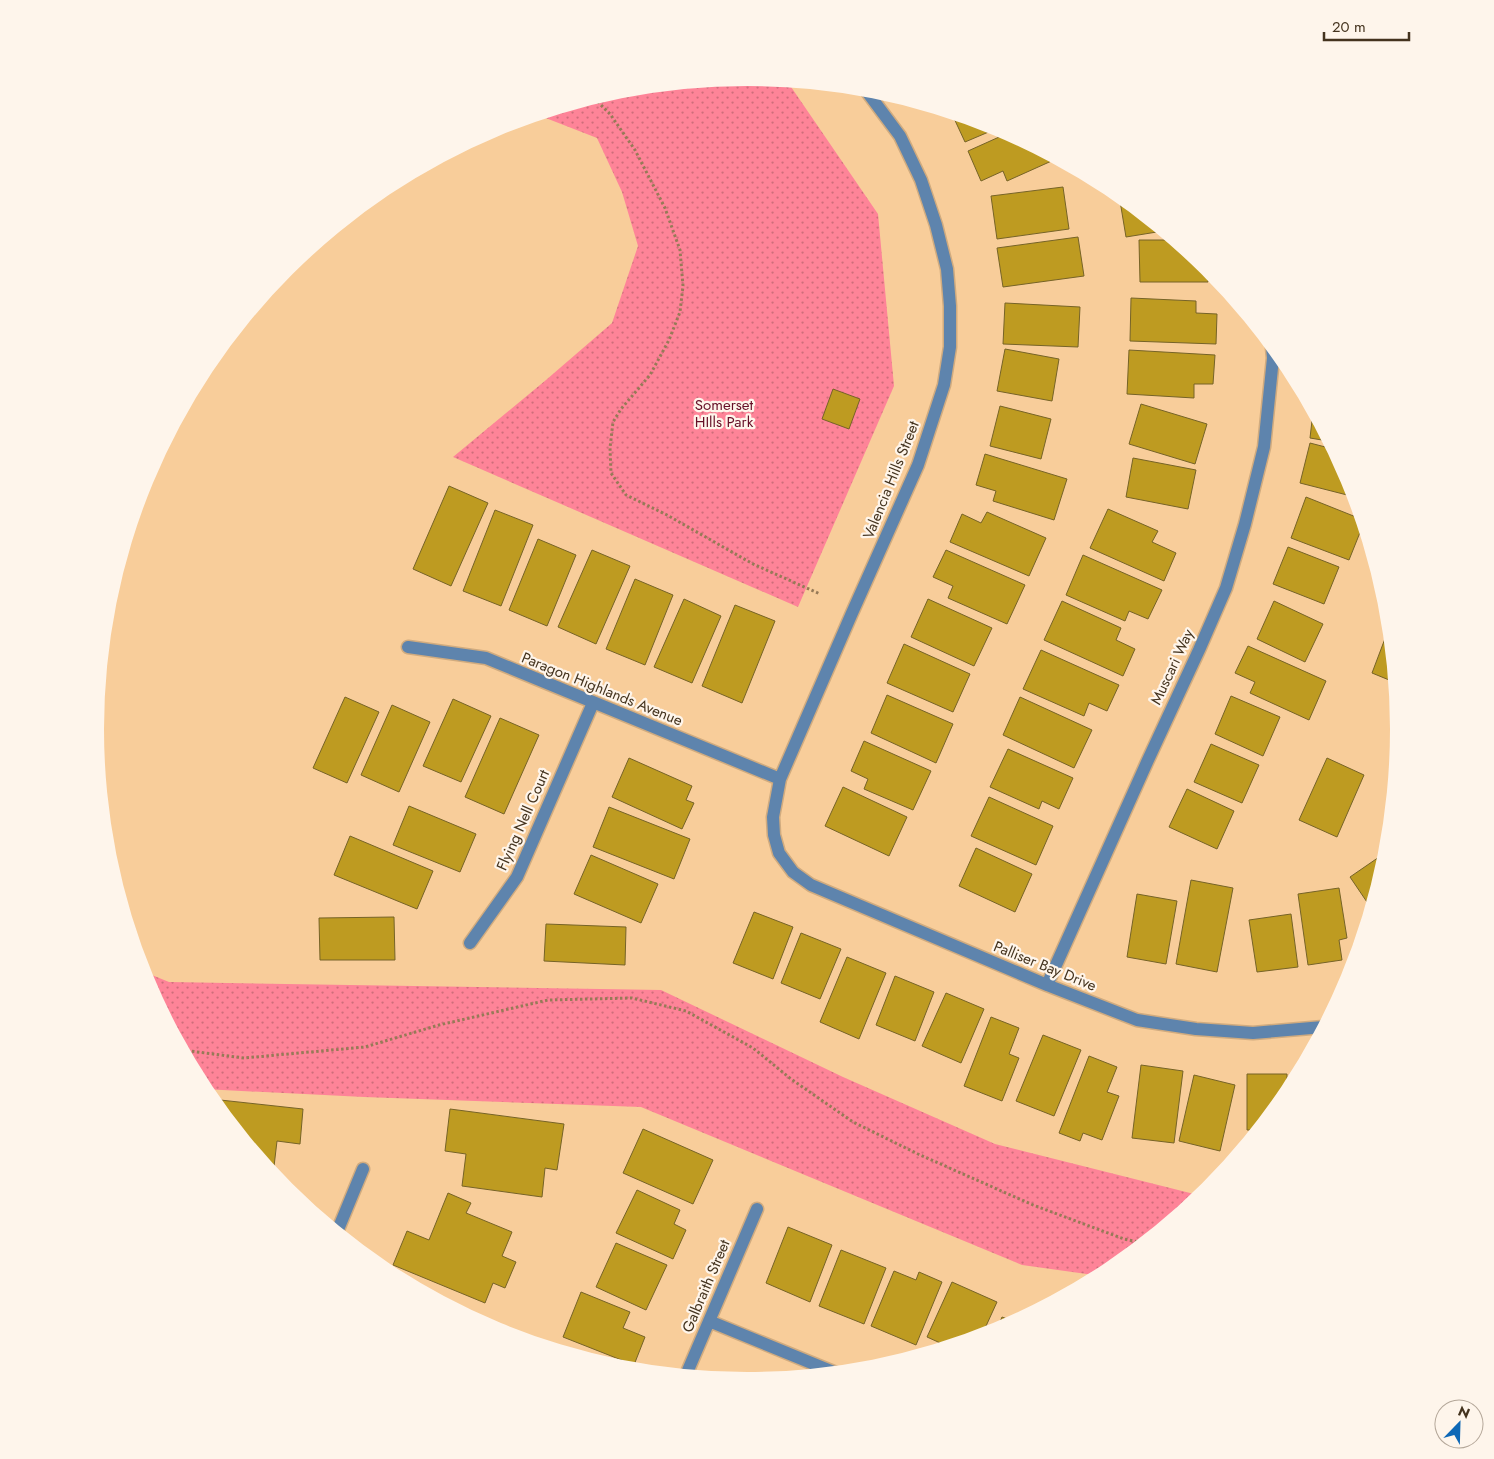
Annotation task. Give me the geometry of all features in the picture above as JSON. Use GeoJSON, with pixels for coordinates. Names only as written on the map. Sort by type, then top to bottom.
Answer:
{"type":"FeatureCollection","features":[{"type":"Feature","properties":{"kind":"street","name":"Valencia Hills Street"},"geometry":{"type":"LineString","coordinates":[[780,853],[774,835],[773,817],[780,779],[918,465],[944,385],[950,347],[950,306],[947,269],[936,225],[921,180],[900,136],[873,99]]}},
{"type":"Feature","properties":{"kind":"street","name":"Muscari Way"},"geometry":{"type":"LineString","coordinates":[[1047,985],[1226,588],[1246,524],[1264,447],[1273,360]]}},
{"type":"Feature","properties":{"kind":"street","name":"Paragon Highlands Avenue"},"geometry":{"type":"LineString","coordinates":[[408,647],[486,658],[780,779]]}},
{"type":"Feature","properties":{"kind":"street","name":"Flying Nell Court"},"geometry":{"type":"LineString","coordinates":[[470,943],[516,877],[593,703]]}},
{"type":"Feature","properties":{"kind":"street","name":"Palliser Bay Drive"},"geometry":{"type":"LineString","coordinates":[[780,853],[793,872],[811,884],[1047,985],[1137,1020],[1253,1033],[1317,1028]]}},
{"type":"Feature","properties":{"kind":"street"},"geometry":{"type":"LineString","coordinates":[[339,1227],[363,1169]]}},
{"type":"Feature","properties":{"kind":"street","name":"Galbraith Street"},"geometry":{"type":"LineString","coordinates":[[689,1369],[757,1209]]}},
{"type":"Feature","properties":{"kind":"street"},"geometry":{"type":"LineString","coordinates":[[709,1321],[823,1368]]}},
{"type":"Feature","properties":{"kind":"path"},"geometry":{"type":"LineString","coordinates":[[600,104],[610,114],[635,150],[665,208],[680,250],[683,286],[680,312],[669,340],[650,375],[621,409],[613,422],[610,448],[611,473],[626,495],[667,515],[754,564],[820,594]]}},
{"type":"Feature","properties":{"kind":"path"},"geometry":{"type":"LineString","coordinates":[[190,1051],[244,1058],[364,1047],[439,1024],[548,1000],[632,998],[686,1011],[753,1048],[791,1079],[853,1122],[918,1154],[1032,1205],[1124,1239],[1137,1242]]}},
{"type":"Feature","properties":{"kind":"green space","name":"Somerset HIlls Park"},"geometry":{"type":"Polygon","coordinates":[[[747,86],[792,88],[878,214],[894,386],[798,607],[453,457],[612,323],[638,246],[622,192],[597,138],[546,118],[581,108],[663,92],[747,86]]]}},
{"type":"Feature","properties":{"kind":"green space"},"geometry":{"type":"Polygon","coordinates":[[[153,975],[169,982],[661,990],[843,1077],[995,1144],[1192,1193],[1139,1240],[1088,1274],[1022,1265],[641,1107],[214,1090],[170,1014],[153,975]]]}},
{"type":"Feature","properties":{"kind":"building"},"geometry":{"type":"Polygon","coordinates":[[[955,120],[987,133],[965,142],[955,120]]]}},
{"type":"Feature","properties":{"kind":"building"},"geometry":{"type":"Polygon","coordinates":[[[998,137],[1049,162],[1007,181],[1003,171],[981,181],[968,151],[998,137]]]}},
{"type":"Feature","properties":{"kind":"building"},"geometry":{"type":"Polygon","coordinates":[[[1063,187],[1069,229],[997,239],[991,196],[1063,187]]]}},
{"type":"Feature","properties":{"kind":"building"},"geometry":{"type":"Polygon","coordinates":[[[1121,207],[1155,232],[1126,237],[1121,207]]]}},
{"type":"Feature","properties":{"kind":"building"},"geometry":{"type":"Polygon","coordinates":[[[1078,237],[1084,276],[1003,287],[997,248],[1078,237]]]}},
{"type":"Feature","properties":{"kind":"building"},"geometry":{"type":"Polygon","coordinates":[[[1139,240],[1164,240],[1208,281],[1208,282],[1140,282],[1139,240]]]}},
{"type":"Feature","properties":{"kind":"building"},"geometry":{"type":"Polygon","coordinates":[[[1131,298],[1196,301],[1196,313],[1217,314],[1216,344],[1130,341],[1131,298]]]}},
{"type":"Feature","properties":{"kind":"building"},"geometry":{"type":"Polygon","coordinates":[[[1005,303],[1080,307],[1078,347],[1003,344],[1005,303]]]}},
{"type":"Feature","properties":{"kind":"building"},"geometry":{"type":"Polygon","coordinates":[[[1005,349],[1059,359],[1052,401],[997,391],[1005,349]]]}},
{"type":"Feature","properties":{"kind":"building"},"geometry":{"type":"Polygon","coordinates":[[[1129,350],[1215,355],[1213,384],[1194,384],[1194,398],[1127,394],[1129,350]]]}},
{"type":"Feature","properties":{"kind":"building"},"geometry":{"type":"Polygon","coordinates":[[[833,389],[860,399],[849,429],[822,419],[833,389]]]}},
{"type":"Feature","properties":{"kind":"building"},"geometry":{"type":"Polygon","coordinates":[[[1141,404],[1207,424],[1195,464],[1129,444],[1141,404]]]}},
{"type":"Feature","properties":{"kind":"building"},"geometry":{"type":"Polygon","coordinates":[[[1000,406],[1051,419],[1041,459],[990,446],[1000,406]]]}},
{"type":"Feature","properties":{"kind":"building"},"geometry":{"type":"Polygon","coordinates":[[[1312,422],[1321,440],[1310,438],[1312,422]]]}},
{"type":"Feature","properties":{"kind":"building"},"geometry":{"type":"Polygon","coordinates":[[[1310,443],[1325,447],[1345,495],[1300,483],[1310,443]]]}},
{"type":"Feature","properties":{"kind":"building"},"geometry":{"type":"Polygon","coordinates":[[[985,454],[1067,479],[1054,520],[993,501],[996,491],[976,485],[985,454]]]}},
{"type":"Feature","properties":{"kind":"building"},"geometry":{"type":"Polygon","coordinates":[[[1133,458],[1196,470],[1188,509],[1126,497],[1133,458]]]}},
{"type":"Feature","properties":{"kind":"building"},"geometry":{"type":"Polygon","coordinates":[[[449,486],[488,503],[451,586],[413,569],[449,486]]]}},
{"type":"Feature","properties":{"kind":"building"},"geometry":{"type":"Polygon","coordinates":[[[1306,497],[1353,516],[1359,534],[1349,560],[1291,538],[1306,497]]]}},
{"type":"Feature","properties":{"kind":"building"},"geometry":{"type":"Polygon","coordinates":[[[1108,509],[1158,531],[1152,542],[1176,553],[1164,581],[1090,548],[1108,509]]]}},
{"type":"Feature","properties":{"kind":"building"},"geometry":{"type":"Polygon","coordinates":[[[495,510],[533,525],[501,606],[463,591],[495,510]]]}},
{"type":"Feature","properties":{"kind":"building"},"geometry":{"type":"Polygon","coordinates":[[[987,512],[1046,538],[1029,576],[950,542],[962,514],[981,523],[987,512]]]}},
{"type":"Feature","properties":{"kind":"building"},"geometry":{"type":"Polygon","coordinates":[[[538,539],[576,555],[547,626],[509,610],[538,539]]]}},
{"type":"Feature","properties":{"kind":"building"},"geometry":{"type":"Polygon","coordinates":[[[1288,547],[1339,567],[1324,604],[1273,584],[1288,547]]]}},
{"type":"Feature","properties":{"kind":"building"},"geometry":{"type":"Polygon","coordinates":[[[592,550],[630,566],[596,644],[558,627],[592,550]]]}},
{"type":"Feature","properties":{"kind":"building"},"geometry":{"type":"Polygon","coordinates":[[[946,550],[1025,585],[1007,624],[948,598],[953,586],[933,577],[946,550]]]}},
{"type":"Feature","properties":{"kind":"building"},"geometry":{"type":"Polygon","coordinates":[[[1083,555],[1162,590],[1148,619],[1129,611],[1125,621],[1066,595],[1083,555]]]}},
{"type":"Feature","properties":{"kind":"building"},"geometry":{"type":"Polygon","coordinates":[[[635,579],[673,595],[645,665],[606,649],[635,579]]]}},
{"type":"Feature","properties":{"kind":"building"},"geometry":{"type":"Polygon","coordinates":[[[684,599],[721,616],[692,683],[654,667],[684,599]]]}},
{"type":"Feature","properties":{"kind":"building"},"geometry":{"type":"Polygon","coordinates":[[[928,599],[992,628],[974,666],[911,637],[928,599]]]}},
{"type":"Feature","properties":{"kind":"building"},"geometry":{"type":"Polygon","coordinates":[[[1062,601],[1121,628],[1116,640],[1135,649],[1123,676],[1044,640],[1062,601]]]}},
{"type":"Feature","properties":{"kind":"building"},"geometry":{"type":"Polygon","coordinates":[[[1274,601],[1323,624],[1305,662],[1257,639],[1274,601]]]}},
{"type":"Feature","properties":{"kind":"building"},"geometry":{"type":"Polygon","coordinates":[[[735,605],[775,621],[742,703],[702,686],[735,605]]]}},
{"type":"Feature","properties":{"kind":"building"},"geometry":{"type":"Polygon","coordinates":[[[1384,641],[1388,680],[1372,673],[1384,641]]]}},
{"type":"Feature","properties":{"kind":"building"},"geometry":{"type":"Polygon","coordinates":[[[904,644],[970,674],[953,712],[887,683],[904,644]]]}},
{"type":"Feature","properties":{"kind":"building"},"geometry":{"type":"Polygon","coordinates":[[[1248,646],[1326,681],[1309,720],[1250,693],[1255,682],[1235,673],[1248,646]]]}},
{"type":"Feature","properties":{"kind":"building"},"geometry":{"type":"Polygon","coordinates":[[[1041,650],[1119,685],[1107,711],[1089,703],[1084,716],[1023,689],[1041,650]]]}},
{"type":"Feature","properties":{"kind":"building"},"geometry":{"type":"Polygon","coordinates":[[[887,695],[953,724],[936,763],[871,733],[887,695]]]}},
{"type":"Feature","properties":{"kind":"building"},"geometry":{"type":"Polygon","coordinates":[[[1231,696],[1280,717],[1263,756],[1215,734],[1231,696]]]}},
{"type":"Feature","properties":{"kind":"building"},"geometry":{"type":"Polygon","coordinates":[[[345,697],[379,712],[347,783],[313,768],[345,697]]]}},
{"type":"Feature","properties":{"kind":"building"},"geometry":{"type":"Polygon","coordinates":[[[1020,697],[1092,730],[1074,768],[1003,735],[1020,697]]]}},
{"type":"Feature","properties":{"kind":"building"},"geometry":{"type":"Polygon","coordinates":[[[453,699],[491,716],[461,782],[423,766],[453,699]]]}},
{"type":"Feature","properties":{"kind":"building"},"geometry":{"type":"Polygon","coordinates":[[[392,705],[430,722],[399,792],[361,775],[392,705]]]}},
{"type":"Feature","properties":{"kind":"building"},"geometry":{"type":"Polygon","coordinates":[[[500,718],[539,735],[504,814],[465,797],[500,718]]]}},
{"type":"Feature","properties":{"kind":"building"},"geometry":{"type":"Polygon","coordinates":[[[864,741],[931,771],[913,810],[864,789],[868,779],[851,771],[864,741]]]}},
{"type":"Feature","properties":{"kind":"building"},"geometry":{"type":"Polygon","coordinates":[[[1211,744],[1259,765],[1242,803],[1194,782],[1211,744]]]}},
{"type":"Feature","properties":{"kind":"building"},"geometry":{"type":"Polygon","coordinates":[[[1008,749],[1073,778],[1059,809],[1042,801],[1039,809],[990,787],[1008,749]]]}},
{"type":"Feature","properties":{"kind":"building"},"geometry":{"type":"Polygon","coordinates":[[[629,758],[692,786],[686,800],[694,803],[682,829],[612,797],[629,758]]]}},
{"type":"Feature","properties":{"kind":"building"},"geometry":{"type":"Polygon","coordinates":[[[1327,758],[1364,775],[1337,837],[1299,820],[1327,758]]]}},
{"type":"Feature","properties":{"kind":"building"},"geometry":{"type":"Polygon","coordinates":[[[843,787],[907,817],[889,856],[825,826],[843,787]]]}},
{"type":"Feature","properties":{"kind":"building"},"geometry":{"type":"Polygon","coordinates":[[[1187,789],[1234,811],[1217,849],[1169,827],[1187,789]]]}},
{"type":"Feature","properties":{"kind":"building"},"geometry":{"type":"Polygon","coordinates":[[[989,797],[1053,826],[1036,865],[971,836],[989,797]]]}},
{"type":"Feature","properties":{"kind":"building"},"geometry":{"type":"Polygon","coordinates":[[[409,806],[476,834],[460,872],[393,845],[409,806]]]}},
{"type":"Feature","properties":{"kind":"building"},"geometry":{"type":"Polygon","coordinates":[[[609,807],[690,839],[674,879],[593,847],[609,807]]]}},
{"type":"Feature","properties":{"kind":"building"},"geometry":{"type":"Polygon","coordinates":[[[350,836],[433,871],[417,909],[334,875],[350,836]]]}},
{"type":"Feature","properties":{"kind":"building"},"geometry":{"type":"Polygon","coordinates":[[[976,848],[1032,874],[1015,912],[959,886],[976,848]]]}},
{"type":"Feature","properties":{"kind":"building"},"geometry":{"type":"Polygon","coordinates":[[[591,855],[658,884],[641,923],[574,894],[591,855]]]}},
{"type":"Feature","properties":{"kind":"building"},"geometry":{"type":"Polygon","coordinates":[[[1377,858],[1366,901],[1350,877],[1377,858]]]}},
{"type":"Feature","properties":{"kind":"building"},"geometry":{"type":"Polygon","coordinates":[[[1191,880],[1233,888],[1217,972],[1176,964],[1191,880]]]}},
{"type":"Feature","properties":{"kind":"building"},"geometry":{"type":"Polygon","coordinates":[[[1339,888],[1347,938],[1339,940],[1342,960],[1308,965],[1298,894],[1339,888]]]}},
{"type":"Feature","properties":{"kind":"building"},"geometry":{"type":"Polygon","coordinates":[[[1137,894],[1177,901],[1166,964],[1127,957],[1137,894]]]}},
{"type":"Feature","properties":{"kind":"building"},"geometry":{"type":"Polygon","coordinates":[[[754,912],[793,927],[773,979],[733,963],[754,912]]]}},
{"type":"Feature","properties":{"kind":"building"},"geometry":{"type":"Polygon","coordinates":[[[1291,914],[1298,967],[1257,972],[1249,920],[1291,914]]]}},
{"type":"Feature","properties":{"kind":"building"},"geometry":{"type":"Polygon","coordinates":[[[394,917],[395,960],[320,960],[319,918],[394,917]]]}},
{"type":"Feature","properties":{"kind":"building"},"geometry":{"type":"Polygon","coordinates":[[[546,924],[626,927],[625,965],[544,961],[546,924]]]}},
{"type":"Feature","properties":{"kind":"building"},"geometry":{"type":"Polygon","coordinates":[[[801,933],[841,949],[820,999],[781,983],[801,933]]]}},
{"type":"Feature","properties":{"kind":"building"},"geometry":{"type":"Polygon","coordinates":[[[847,957],[886,973],[859,1039],[820,1022],[847,957]]]}},
{"type":"Feature","properties":{"kind":"building"},"geometry":{"type":"Polygon","coordinates":[[[895,976],[934,992],[915,1041],[876,1025],[895,976]]]}},
{"type":"Feature","properties":{"kind":"building"},"geometry":{"type":"Polygon","coordinates":[[[946,993],[984,1009],[961,1063],[922,1046],[946,993]]]}},
{"type":"Feature","properties":{"kind":"building"},"geometry":{"type":"Polygon","coordinates":[[[991,1017],[1019,1028],[1009,1054],[1019,1058],[1002,1101],[964,1086],[991,1017]]]}},
{"type":"Feature","properties":{"kind":"building"},"geometry":{"type":"Polygon","coordinates":[[[1043,1035],[1081,1050],[1054,1116],[1016,1101],[1043,1035]]]}},
{"type":"Feature","properties":{"kind":"building"},"geometry":{"type":"Polygon","coordinates":[[[1089,1056],[1117,1067],[1107,1092],[1119,1096],[1102,1140],[1083,1133],[1080,1141],[1059,1133],[1089,1056]]]}},
{"type":"Feature","properties":{"kind":"building"},"geometry":{"type":"Polygon","coordinates":[[[1141,1065],[1183,1071],[1174,1143],[1132,1138],[1141,1065]]]}},
{"type":"Feature","properties":{"kind":"building"},"geometry":{"type":"Polygon","coordinates":[[[1247,1074],[1287,1074],[1287,1079],[1282,1087],[1250,1130],[1247,1130],[1247,1074]]]}},
{"type":"Feature","properties":{"kind":"building"},"geometry":{"type":"Polygon","coordinates":[[[1194,1075],[1235,1085],[1220,1151],[1179,1141],[1194,1075]]]}},
{"type":"Feature","properties":{"kind":"building"},"geometry":{"type":"Polygon","coordinates":[[[222,1100],[303,1109],[300,1144],[277,1141],[274,1166],[222,1100]]]}},
{"type":"Feature","properties":{"kind":"building"},"geometry":{"type":"Polygon","coordinates":[[[450,1109],[564,1124],[557,1170],[545,1168],[542,1197],[462,1186],[466,1154],[445,1151],[450,1109]]]}},
{"type":"Feature","properties":{"kind":"building"},"geometry":{"type":"Polygon","coordinates":[[[643,1129],[713,1160],[693,1204],[623,1173],[643,1129]]]}},
{"type":"Feature","properties":{"kind":"building"},"geometry":{"type":"Polygon","coordinates":[[[637,1190],[680,1210],[674,1224],[686,1230],[673,1259],[616,1233],[637,1190]]]}},
{"type":"Feature","properties":{"kind":"building"},"geometry":{"type":"Polygon","coordinates":[[[448,1193],[471,1203],[466,1213],[512,1232],[502,1256],[516,1262],[505,1288],[493,1283],[485,1303],[393,1265],[407,1231],[429,1240],[448,1193]]]}},
{"type":"Feature","properties":{"kind":"building"},"geometry":{"type":"Polygon","coordinates":[[[788,1227],[832,1245],[810,1302],[766,1283],[788,1227]]]}},
{"type":"Feature","properties":{"kind":"building"},"geometry":{"type":"Polygon","coordinates":[[[616,1243],[667,1265],[646,1310],[596,1287],[616,1243]]]}},
{"type":"Feature","properties":{"kind":"building"},"geometry":{"type":"Polygon","coordinates":[[[841,1250],[886,1268],[864,1324],[819,1306],[841,1250]]]}},
{"type":"Feature","properties":{"kind":"building"},"geometry":{"type":"Polygon","coordinates":[[[894,1271],[916,1280],[919,1272],[942,1282],[916,1345],[871,1326],[894,1271]]]}},
{"type":"Feature","properties":{"kind":"building"},"geometry":{"type":"Polygon","coordinates":[[[952,1282],[997,1302],[986,1327],[940,1343],[927,1337],[952,1282]]]}},
{"type":"Feature","properties":{"kind":"building"},"geometry":{"type":"Polygon","coordinates":[[[581,1292],[630,1312],[623,1328],[645,1337],[635,1362],[620,1360],[563,1337],[581,1292]]]}}]}
